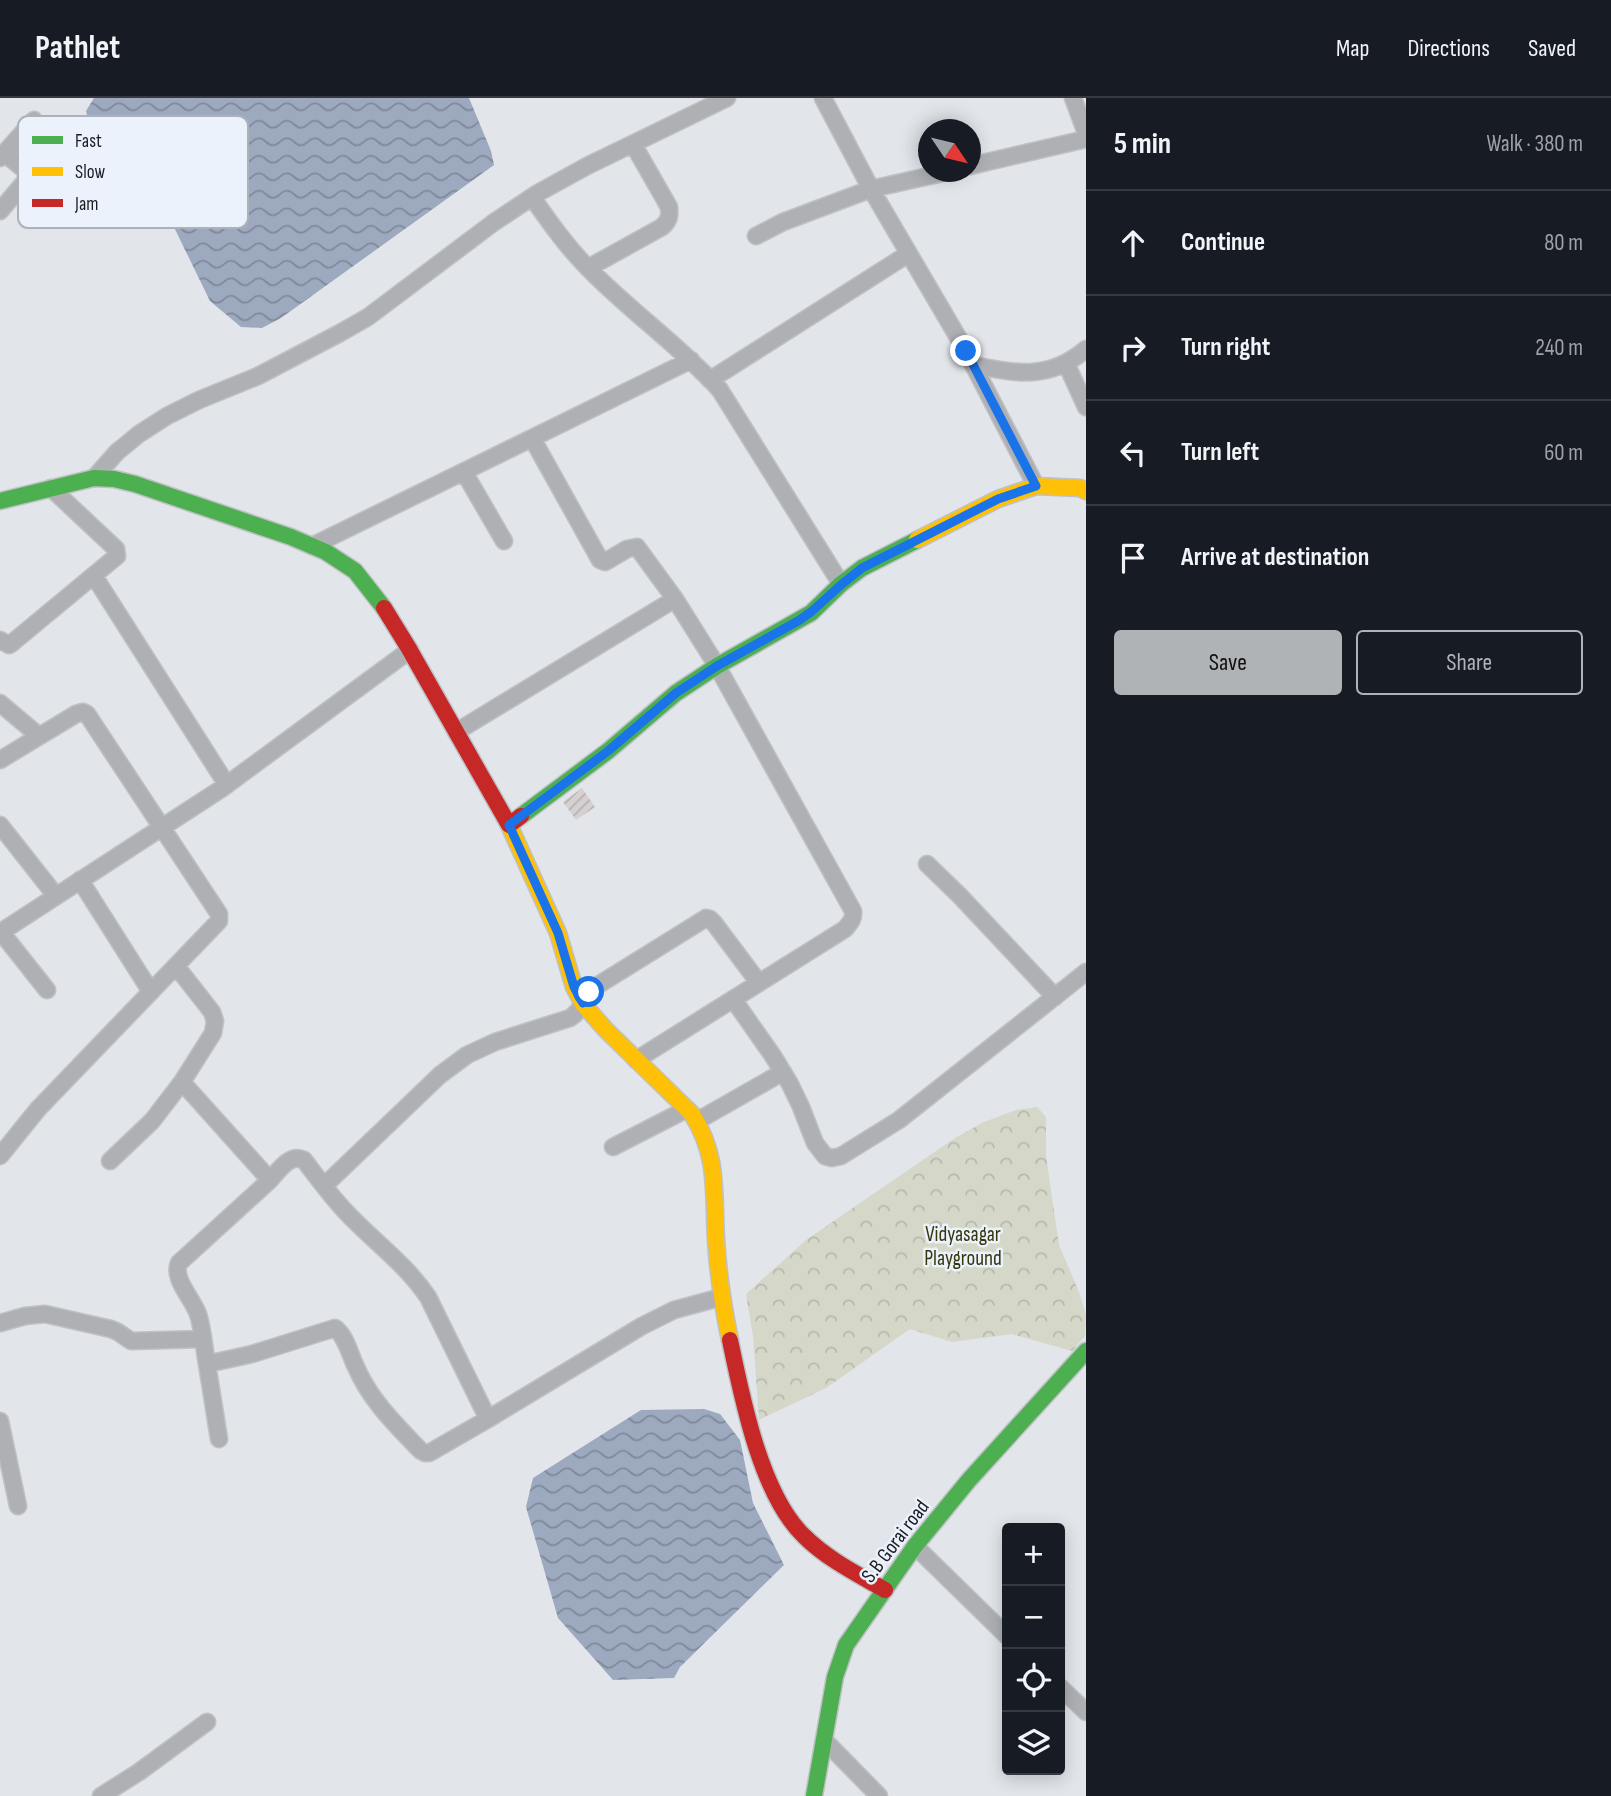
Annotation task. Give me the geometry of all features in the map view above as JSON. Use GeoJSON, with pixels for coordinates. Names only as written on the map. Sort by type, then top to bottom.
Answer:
{"type":"FeatureCollection","features":[{"type":"Feature","properties":{"kind":"street"},"geometry":{"type":"LineString","coordinates":[[94,478],[117,452],[167,416],[258,376],[340,333],[368,317],[532,197],[587,166],[727,98]]}},
{"type":"Feature","properties":{"kind":"street"},"geometry":{"type":"LineString","coordinates":[[823,98],[871,189],[974,365],[1036,486]]}},
{"type":"Feature","properties":{"kind":"street"},"geometry":{"type":"LineString","coordinates":[[1073,98],[1086,133]]}},
{"type":"Feature","properties":{"kind":"street"},"geometry":{"type":"LineString","coordinates":[[18,138],[2,156],[18,166]]}},
{"type":"Feature","properties":{"kind":"street"},"geometry":{"type":"LineString","coordinates":[[981,164],[1086,139]]}},
{"type":"Feature","properties":{"kind":"street"},"geometry":{"type":"LineString","coordinates":[[588,268],[668,222],[669,207],[633,144]]}},
{"type":"Feature","properties":{"kind":"street"},"geometry":{"type":"LineString","coordinates":[[756,236],[783,222],[871,189],[918,178]]}},
{"type":"Feature","properties":{"kind":"street"},"geometry":{"type":"LineString","coordinates":[[0,211],[18,190]]}},
{"type":"Feature","properties":{"kind":"street"},"geometry":{"type":"LineString","coordinates":[[532,197],[559,235],[588,268],[691,360],[720,390],[842,584]]}},
{"type":"Feature","properties":{"kind":"street"},"geometry":{"type":"LineString","coordinates":[[710,380],[908,254]]}},
{"type":"Feature","properties":{"kind":"street"},"geometry":{"type":"LineString","coordinates":[[974,365],[1009,372],[1034,373],[1055,369],[1086,349]]}},
{"type":"Feature","properties":{"kind":"street"},"geometry":{"type":"LineString","coordinates":[[312,546],[691,360]]}},
{"type":"Feature","properties":{"kind":"street"},"geometry":{"type":"LineString","coordinates":[[1066,363],[1086,407]]}},
{"type":"Feature","properties":{"kind":"street"},"geometry":{"type":"LineString","coordinates":[[532,438],[600,560],[605,562],[632,547],[637,547],[675,599],[717,666],[853,911],[851,922],[845,929],[636,1060]]}},
{"type":"Feature","properties":{"kind":"street"},"geometry":{"type":"LineString","coordinates":[[464,472],[504,541]]}},
{"type":"Feature","properties":{"kind":"street"},"geometry":{"type":"LineString","coordinates":[[0,501],[94,478],[135,484],[291,537],[326,552],[355,571],[379,600],[509,825],[558,933],[574,987],[583,1003],[606,1030],[692,1115],[702,1129],[710,1148],[713,1168],[722,1297],[735,1366],[763,1467],[785,1514],[800,1534],[822,1553],[885,1590]]}},
{"type":"Feature","properties":{"kind":"street"},"geometry":{"type":"LineString","coordinates":[[509,825],[608,751],[676,693],[717,666],[798,621],[862,568],[998,499],[1036,486],[1080,488],[1086,491]]}},
{"type":"Feature","properties":{"kind":"street"},"geometry":{"type":"LineString","coordinates":[[0,640],[9,645],[12,643],[117,556],[116,549],[51,488]]}},
{"type":"Feature","properties":{"kind":"street"},"geometry":{"type":"LineString","coordinates":[[94,576],[227,785]]}},
{"type":"Feature","properties":{"kind":"street"},"geometry":{"type":"LineString","coordinates":[[456,732],[675,599]]}},
{"type":"Feature","properties":{"kind":"street"},"geometry":{"type":"LineString","coordinates":[[47,990],[1,932],[227,785],[410,650]]}},
{"type":"Feature","properties":{"kind":"street"},"geometry":{"type":"LineString","coordinates":[[0,703],[39,736]]}},
{"type":"Feature","properties":{"kind":"street"},"geometry":{"type":"LineString","coordinates":[[0,760],[76,714],[87,714],[219,914],[219,921],[38,1109],[0,1156]]}},
{"type":"Feature","properties":{"kind":"street"},"geometry":{"type":"LineString","coordinates":[[0,825],[56,896]]}},
{"type":"Feature","properties":{"kind":"street"},"geometry":{"type":"LineString","coordinates":[[928,864],[1055,997]]}},
{"type":"Feature","properties":{"kind":"street"},"geometry":{"type":"LineString","coordinates":[[80,880],[151,992]]}},
{"type":"Feature","properties":{"kind":"street"},"geometry":{"type":"LineString","coordinates":[[324,1186],[440,1075],[467,1055],[495,1042],[570,1018],[581,1010],[586,997],[595,987],[706,918],[714,923],[759,983]]}},
{"type":"Feature","properties":{"kind":"street"},"geometry":{"type":"LineString","coordinates":[[110,1161],[152,1121],[182,1082],[213,1033],[215,1021],[212,1012],[176,967]]}},
{"type":"Feature","properties":{"kind":"street"},"geometry":{"type":"LineString","coordinates":[[733,999],[783,1072],[802,1107],[815,1143],[825,1156],[832,1158],[841,1156],[899,1120],[1086,972]]}},
{"type":"Feature","properties":{"kind":"street"},"geometry":{"type":"LineString","coordinates":[[613,1147],[692,1115],[783,1072]]}},
{"type":"Feature","properties":{"kind":"street"},"geometry":{"type":"LineString","coordinates":[[182,1082],[270,1180]]}},
{"type":"Feature","properties":{"kind":"street"},"geometry":{"type":"LineString","coordinates":[[219,1438],[198,1315],[178,1277],[177,1268],[179,1263],[288,1161],[299,1157],[346,1212],[418,1282],[488,1419]]}},
{"type":"Feature","properties":{"kind":"street"},"geometry":{"type":"LineString","coordinates":[[207,1364],[252,1354],[335,1328],[341,1334],[359,1375],[375,1400],[412,1441],[425,1453],[429,1453],[642,1326],[674,1310],[722,1297]]}},
{"type":"Feature","properties":{"kind":"street"},"geometry":{"type":"LineString","coordinates":[[0,1323],[45,1314],[111,1329],[131,1341],[203,1339]]}},
{"type":"Feature","properties":{"kind":"street","name":"S.B Gorai road"},"geometry":{"type":"LineString","coordinates":[[814,1796],[835,1677],[846,1645],[915,1546],[969,1480],[1086,1352]]}},
{"type":"Feature","properties":{"kind":"street"},"geometry":{"type":"LineString","coordinates":[[0,1421],[18,1506]]}},
{"type":"Feature","properties":{"kind":"street"},"geometry":{"type":"LineString","coordinates":[[915,1546],[1002,1631]]}},
{"type":"Feature","properties":{"kind":"street"},"geometry":{"type":"LineString","coordinates":[[1065,1692],[1086,1712]]}},
{"type":"Feature","properties":{"kind":"street"},"geometry":{"type":"LineString","coordinates":[[102,1796],[207,1723]]}},
{"type":"Feature","properties":{"kind":"street"},"geometry":{"type":"LineString","coordinates":[[824,1740],[879,1796]]}},
{"type":"Feature","properties":{"kind":"green space","name":"Vidyasagar Playground"},"geometry":{"type":"Polygon","coordinates":[[[1037,1107],[1046,1117],[1046,1156],[1059,1245],[1086,1315],[1085,1336],[1072,1351],[1012,1334],[952,1342],[910,1329],[826,1388],[759,1420],[753,1336],[746,1294],[806,1240],[955,1138],[984,1122],[1016,1110],[1037,1107]]]}},
{"type":"Feature","properties":{"kind":"water"},"geometry":{"type":"Polygon","coordinates":[[[94,98],[469,98],[494,165],[281,318],[262,328],[241,327],[210,301],[174,228],[248,228],[248,116],[87,116],[86,111],[94,98]]]}},
{"type":"Feature","properties":{"kind":"water"},"geometry":{"type":"Polygon","coordinates":[[[704,1409],[720,1414],[740,1440],[753,1503],[784,1565],[680,1667],[674,1678],[613,1680],[558,1618],[526,1507],[533,1478],[641,1410],[704,1409]]]}},
{"type":"Feature","properties":{"kind":"building"},"geometry":{"type":"Polygon","coordinates":[[[582,788],[595,807],[576,820],[563,802],[582,788]]]}},
{"type":"Feature","properties":{"kind":"traffic: fast"},"geometry":{"type":"LineString","coordinates":[[0,501],[94,478],[135,484],[291,537],[326,552],[355,571],[384,608]]}},
{"type":"Feature","properties":{"kind":"traffic: fast"},"geometry":{"type":"LineString","coordinates":[[521,816],[608,751],[676,693],[717,666],[811,613],[862,568],[917,540]]}},
{"type":"Feature","properties":{"kind":"traffic: fast"},"geometry":{"type":"LineString","coordinates":[[814,1796],[835,1677],[846,1645],[915,1546],[969,1480],[1086,1351]]}},
{"type":"Feature","properties":{"kind":"traffic: slow"},"geometry":{"type":"LineString","coordinates":[[917,540],[998,499],[1036,486],[1080,488],[1086,491]]}},
{"type":"Feature","properties":{"kind":"traffic: slow"},"geometry":{"type":"LineString","coordinates":[[509,825],[558,933],[574,987],[583,1004],[692,1114],[701,1130],[711,1160],[718,1264],[730,1340]]}},
{"type":"Feature","properties":{"kind":"traffic: jam"},"geometry":{"type":"LineString","coordinates":[[384,608],[509,825],[521,816]]}},
{"type":"Feature","properties":{"kind":"traffic: jam"},"geometry":{"type":"LineString","coordinates":[[730,1340],[755,1444],[776,1496],[789,1518],[822,1552],[885,1590]]}},
{"type":"Feature","properties":{"kind":"route"},"geometry":{"type":"LineString","coordinates":[[589,992],[583,1003],[565,962],[558,933],[509,825],[608,751],[676,693],[717,666],[798,621],[862,568],[998,499],[1036,486],[966,351]]}}]}
